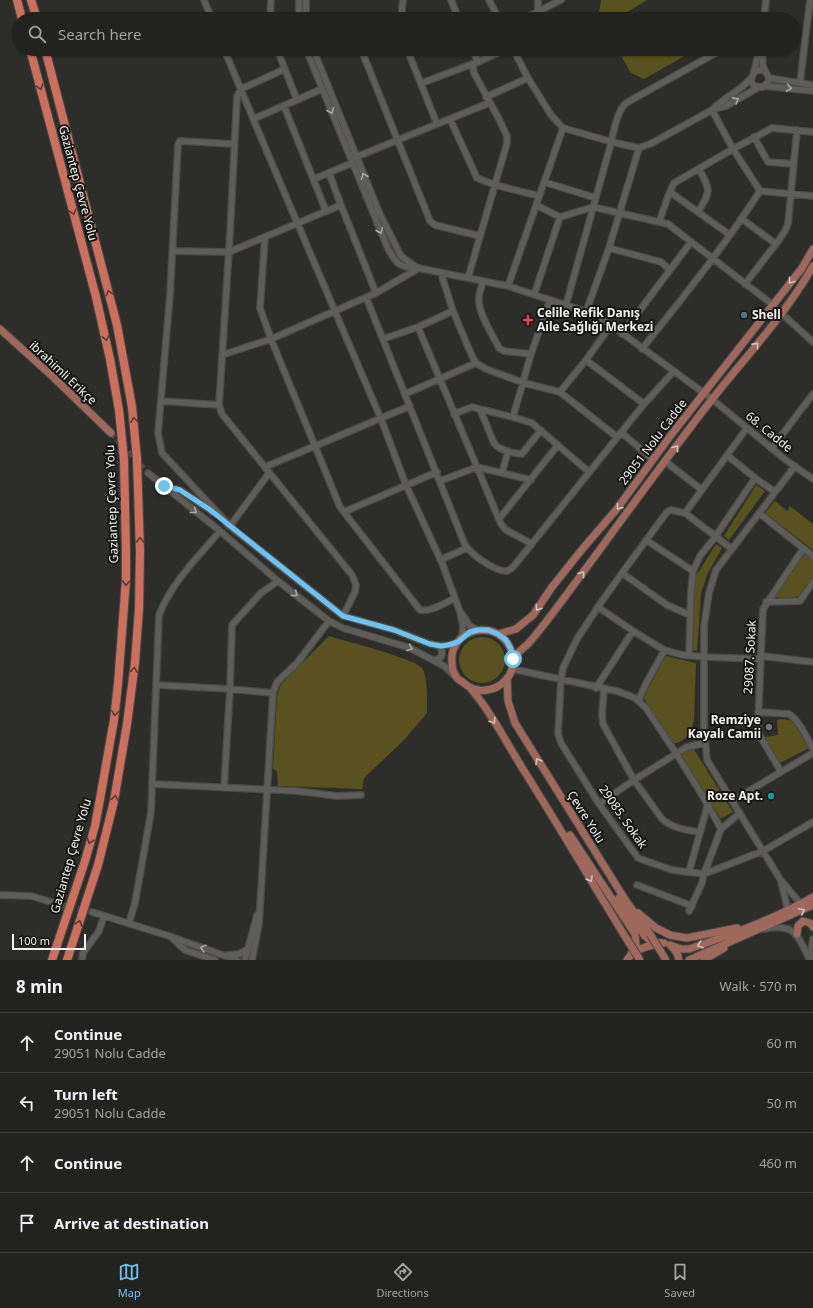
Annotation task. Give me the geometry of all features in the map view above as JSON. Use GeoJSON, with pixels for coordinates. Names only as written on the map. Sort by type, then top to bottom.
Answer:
{"type":"FeatureCollection","features":[{"type":"Feature","properties":{"kind":"highway"},"geometry":{"type":"LineString","coordinates":[[17,0],[20,12]]}},
{"type":"Feature","properties":{"kind":"highway"},"geometry":{"type":"LineString","coordinates":[[31,0],[35,12]]}},
{"type":"Feature","properties":{"kind":"highway","name":"Gaziantep Çevre Yolu"},"geometry":{"type":"LineString","coordinates":[[32,56],[96,297],[110,358],[119,410],[123,453],[126,551],[126,580],[118,684],[114,720],[103,785],[93,833],[75,893],[52,960]]}},
{"type":"Feature","properties":{"kind":"highway","name":"Gaziantep Çevre Yolu"},"geometry":{"type":"LineString","coordinates":[[47,56],[110,294],[124,357],[132,407],[137,459],[140,551],[139,609],[134,674],[114,801],[98,865],[66,960]]}},
{"type":"Feature","properties":{"kind":"main road","name":"29051 Nolu Cadde"},"geometry":{"type":"LineString","coordinates":[[478,630],[488,630],[498,634],[516,629],[533,615],[552,587],[616,510],[704,393],[802,268],[813,249]]}},
{"type":"Feature","properties":{"kind":"main road","name":"29051 Nolu Cadde"},"geometry":{"type":"LineString","coordinates":[[513,659],[562,601],[712,399],[781,312],[813,266]]}},
{"type":"Feature","properties":{"kind":"main road","name":"ibrahimli Erikçe"},"geometry":{"type":"LineString","coordinates":[[0,329],[52,376],[111,433]]}},
{"type":"Feature","properties":{"kind":"main road"},"geometry":{"type":"LineString","coordinates":[[478,630],[470,632],[460,639],[453,650],[451,659],[452,668],[456,677],[471,689],[479,699],[537,789],[593,885],[640,960]]}},
{"type":"Feature","properties":{"kind":"main road"},"geometry":{"type":"LineString","coordinates":[[471,689],[481,691],[491,690],[500,686],[512,669],[513,659],[511,649],[506,640],[498,634]]}},
{"type":"Feature","properties":{"kind":"main road","name":"Çevre Yolu"},"geometry":{"type":"LineString","coordinates":[[507,678],[508,701],[515,723],[552,784],[666,960]]}},
{"type":"Feature","properties":{"kind":"main road"},"geometry":{"type":"LineString","coordinates":[[522,766],[544,796],[635,934],[636,945],[629,958]]}},
{"type":"Feature","properties":{"kind":"main road"},"geometry":{"type":"LineString","coordinates":[[552,784],[560,806],[630,916],[644,935],[652,942],[667,944],[681,949],[689,949],[758,926],[813,905]]}},
{"type":"Feature","properties":{"kind":"main road"},"geometry":{"type":"LineString","coordinates":[[704,960],[758,926],[813,897]]}},
{"type":"Feature","properties":{"kind":"main road"},"geometry":{"type":"LineString","coordinates":[[630,906],[656,928],[670,935],[687,938],[758,926]]}},
{"type":"Feature","properties":{"kind":"main road"},"geometry":{"type":"LineString","coordinates":[[797,934],[798,926],[803,921],[810,923],[813,927]]}},
{"type":"Feature","properties":{"kind":"main road"},"geometry":{"type":"LineString","coordinates":[[689,960],[743,936]]}},
{"type":"Feature","properties":{"kind":"main road"},"geometry":{"type":"LineString","coordinates":[[629,958],[650,946],[667,944],[674,948],[679,960]]}},
{"type":"Feature","properties":{"kind":"street"},"geometry":{"type":"LineString","coordinates":[[204,0],[209,12]]}},
{"type":"Feature","properties":{"kind":"street"},"geometry":{"type":"LineString","coordinates":[[270,12],[271,0]]}},
{"type":"Feature","properties":{"kind":"street"},"geometry":{"type":"LineString","coordinates":[[299,0],[299,12]]}},
{"type":"Feature","properties":{"kind":"street"},"geometry":{"type":"LineString","coordinates":[[306,0],[306,12]]}},
{"type":"Feature","properties":{"kind":"street"},"geometry":{"type":"LineString","coordinates":[[402,12],[403,0]]}},
{"type":"Feature","properties":{"kind":"street"},"geometry":{"type":"LineString","coordinates":[[451,0],[456,12]]}},
{"type":"Feature","properties":{"kind":"street"},"geometry":{"type":"LineString","coordinates":[[489,0],[495,12]]}},
{"type":"Feature","properties":{"kind":"street"},"geometry":{"type":"LineString","coordinates":[[538,0],[538,12],[561,0]]}},
{"type":"Feature","properties":{"kind":"street"},"geometry":{"type":"LineString","coordinates":[[765,12],[766,0]]}},
{"type":"Feature","properties":{"kind":"street"},"geometry":{"type":"LineString","coordinates":[[800,83],[810,0]]}},
{"type":"Feature","properties":{"kind":"street"},"geometry":{"type":"LineString","coordinates":[[164,486],[180,490],[209,509],[343,616],[394,630],[438,645],[448,645],[460,639],[463,626],[460,612],[440,560],[406,485],[381,419],[227,56]]}},
{"type":"Feature","properties":{"kind":"street"},"geometry":{"type":"LineString","coordinates":[[280,56],[297,100]]}},
{"type":"Feature","properties":{"kind":"street","name":"68. Cadde"},"geometry":{"type":"LineString","coordinates":[[309,56],[352,163],[394,259],[406,268],[418,268],[508,286],[593,314],[611,325],[704,393],[795,466],[812,476]]}},
{"type":"Feature","properties":{"kind":"street"},"geometry":{"type":"LineString","coordinates":[[222,355],[271,339],[376,293],[418,268],[406,260],[398,251],[379,212],[316,56]]}},
{"type":"Feature","properties":{"kind":"street"},"geometry":{"type":"LineString","coordinates":[[364,56],[430,221],[435,225],[480,236]]}},
{"type":"Feature","properties":{"kind":"street"},"geometry":{"type":"LineString","coordinates":[[410,56],[437,124]]}},
{"type":"Feature","properties":{"kind":"street"},"geometry":{"type":"LineString","coordinates":[[468,278],[507,143],[507,136],[474,73],[473,67],[476,63],[474,56]]}},
{"type":"Feature","properties":{"kind":"street"},"geometry":{"type":"LineString","coordinates":[[422,83],[491,56]]}},
{"type":"Feature","properties":{"kind":"street"},"geometry":{"type":"LineString","coordinates":[[517,56],[528,78],[551,115],[563,128],[639,148],[652,143],[712,110],[726,106],[765,86],[813,91]]}},
{"type":"Feature","properties":{"kind":"street"},"geometry":{"type":"LineString","coordinates":[[566,305],[612,142],[619,111],[626,102],[711,56]]}},
{"type":"Feature","properties":{"kind":"street"},"geometry":{"type":"LineString","coordinates":[[757,56],[752,83],[759,88]]}},
{"type":"Feature","properties":{"kind":"street"},"geometry":{"type":"LineString","coordinates":[[763,56],[763,65],[769,78]]}},
{"type":"Feature","properties":{"kind":"street"},"geometry":{"type":"LineString","coordinates":[[285,69],[241,89],[237,96],[219,405],[222,414],[352,575],[356,586],[355,592],[343,616]]}},
{"type":"Feature","properties":{"kind":"street"},"geometry":{"type":"LineString","coordinates":[[712,110],[718,103],[739,90],[759,70],[765,71]]}},
{"type":"Feature","properties":{"kind":"street"},"geometry":{"type":"LineString","coordinates":[[486,97],[528,78]]}},
{"type":"Feature","properties":{"kind":"street"},"geometry":{"type":"LineString","coordinates":[[769,78],[813,85]]}},
{"type":"Feature","properties":{"kind":"street"},"geometry":{"type":"LineString","coordinates":[[765,86],[769,78]]}},
{"type":"Feature","properties":{"kind":"street"},"geometry":{"type":"LineString","coordinates":[[254,119],[322,89]]}},
{"type":"Feature","properties":{"kind":"street"},"geometry":{"type":"LineString","coordinates":[[356,156],[489,103]]}},
{"type":"Feature","properties":{"kind":"street"},"geometry":{"type":"LineString","coordinates":[[284,106],[326,211]]}},
{"type":"Feature","properties":{"kind":"street"},"geometry":{"type":"LineString","coordinates":[[712,110],[733,149],[760,191]]}},
{"type":"Feature","properties":{"kind":"street"},"geometry":{"type":"LineString","coordinates":[[450,119],[477,178],[495,185],[539,196]]}},
{"type":"Feature","properties":{"kind":"street"},"geometry":{"type":"LineString","coordinates":[[508,286],[563,128]]}},
{"type":"Feature","properties":{"kind":"street"},"geometry":{"type":"LineString","coordinates":[[659,222],[674,183],[772,128],[813,132]]}},
{"type":"Feature","properties":{"kind":"street"},"geometry":{"type":"LineString","coordinates":[[746,284],[776,244],[788,224],[797,130]]}},
{"type":"Feature","properties":{"kind":"street"},"geometry":{"type":"LineString","coordinates":[[754,137],[768,162],[794,164]]}},
{"type":"Feature","properties":{"kind":"street"},"geometry":{"type":"LineString","coordinates":[[230,526],[162,453],[158,433],[173,251],[178,145],[180,141],[234,144]]}},
{"type":"Feature","properties":{"kind":"street"},"geometry":{"type":"LineString","coordinates":[[586,312],[609,248],[639,148]]}},
{"type":"Feature","properties":{"kind":"street"},"geometry":{"type":"LineString","coordinates":[[314,179],[352,163]]}},
{"type":"Feature","properties":{"kind":"street"},"geometry":{"type":"LineString","coordinates":[[698,212],[709,193],[708,185],[699,169]]}},
{"type":"Feature","properties":{"kind":"street"},"geometry":{"type":"LineString","coordinates":[[329,173],[376,293]]}},
{"type":"Feature","properties":{"kind":"street"},"geometry":{"type":"LineString","coordinates":[[544,182],[596,198]]}},
{"type":"Feature","properties":{"kind":"street"},"geometry":{"type":"LineString","coordinates":[[760,191],[813,196]]}},
{"type":"Feature","properties":{"kind":"street"},"geometry":{"type":"LineString","coordinates":[[642,349],[713,259],[760,191]]}},
{"type":"Feature","properties":{"kind":"street"},"geometry":{"type":"LineString","coordinates":[[670,192],[730,235]]}},
{"type":"Feature","properties":{"kind":"street"},"geometry":{"type":"LineString","coordinates":[[173,251],[229,252],[341,205]]}},
{"type":"Feature","properties":{"kind":"street"},"geometry":{"type":"LineString","coordinates":[[536,205],[560,217],[593,207],[668,224],[773,305]]}},
{"type":"Feature","properties":{"kind":"street"},"geometry":{"type":"LineString","coordinates":[[534,295],[560,217]]}},
{"type":"Feature","properties":{"kind":"street"},"geometry":{"type":"LineString","coordinates":[[742,219],[776,244]]}},
{"type":"Feature","properties":{"kind":"street"},"geometry":{"type":"LineString","coordinates":[[266,237],[259,304],[271,339],[340,507],[420,610],[424,611],[436,607],[455,598]]}},
{"type":"Feature","properties":{"kind":"street"},"geometry":{"type":"LineString","coordinates":[[622,334],[691,242]]}},
{"type":"Feature","properties":{"kind":"street"},"geometry":{"type":"LineString","coordinates":[[609,248],[661,262],[670,270]]}},
{"type":"Feature","properties":{"kind":"street"},"geometry":{"type":"LineString","coordinates":[[441,273],[453,311],[476,363],[486,369],[524,383],[560,392],[617,437]]}},
{"type":"Feature","properties":{"kind":"street"},"geometry":{"type":"LineString","coordinates":[[483,281],[479,303],[499,348],[504,351],[531,354]]}},
{"type":"Feature","properties":{"kind":"street"},"geometry":{"type":"LineString","coordinates":[[366,297],[467,548],[489,565],[504,571],[509,571],[514,566],[621,432],[674,371]]}},
{"type":"Feature","properties":{"kind":"street"},"geometry":{"type":"LineString","coordinates":[[513,417],[524,383],[531,354],[550,300]]}},
{"type":"Feature","properties":{"kind":"street"},"geometry":{"type":"LineString","coordinates":[[383,339],[418,327],[453,311]]}},
{"type":"Feature","properties":{"kind":"street"},"geometry":{"type":"LineString","coordinates":[[781,312],[813,342]]}},
{"type":"Feature","properties":{"kind":"street"},"geometry":{"type":"LineString","coordinates":[[560,392],[586,360],[611,325]]}},
{"type":"Feature","properties":{"kind":"street"},"geometry":{"type":"LineString","coordinates":[[418,327],[499,519],[506,530],[532,544]]}},
{"type":"Feature","properties":{"kind":"street"},"geometry":{"type":"LineString","coordinates":[[586,360],[644,404]]}},
{"type":"Feature","properties":{"kind":"street"},"geometry":{"type":"LineString","coordinates":[[405,394],[476,363]]}},
{"type":"Feature","properties":{"kind":"street"},"geometry":{"type":"LineString","coordinates":[[772,448],[812,397]]}},
{"type":"Feature","properties":{"kind":"street"},"geometry":{"type":"LineString","coordinates":[[161,401],[219,405]]}},
{"type":"Feature","properties":{"kind":"street"},"geometry":{"type":"LineString","coordinates":[[265,467],[410,406]]}},
{"type":"Feature","properties":{"kind":"street"},"geometry":{"type":"LineString","coordinates":[[454,414],[472,407],[532,423],[589,472]]}},
{"type":"Feature","properties":{"kind":"street"},"geometry":{"type":"LineString","coordinates":[[480,409],[494,443],[497,447],[508,451],[522,454],[541,430]]}},
{"type":"Feature","properties":{"kind":"street"},"geometry":{"type":"LineString","coordinates":[[732,549],[685,512],[728,456],[747,428]]}},
{"type":"Feature","properties":{"kind":"street"},"geometry":{"type":"LineString","coordinates":[[621,432],[653,460]]}},
{"type":"Feature","properties":{"kind":"street"},"geometry":{"type":"LineString","coordinates":[[499,519],[558,445]]}},
{"type":"Feature","properties":{"kind":"street"},"geometry":{"type":"LineString","coordinates":[[502,473],[508,451]]}},
{"type":"Feature","properties":{"kind":"street"},"geometry":{"type":"LineString","coordinates":[[728,456],[754,478],[775,492]]}},
{"type":"Feature","properties":{"kind":"street"},"geometry":{"type":"LineString","coordinates":[[666,462],[702,490]]}},
{"type":"Feature","properties":{"kind":"street"},"geometry":{"type":"LineString","coordinates":[[795,466],[716,570],[709,593],[704,626],[704,726],[707,760],[780,879],[800,903]]}},
{"type":"Feature","properties":{"kind":"street"},"geometry":{"type":"LineString","coordinates":[[440,481],[477,467],[531,480]]}},
{"type":"Feature","properties":{"kind":"street"},"geometry":{"type":"LineString","coordinates":[[344,512],[437,472]]}},
{"type":"Feature","properties":{"kind":"street"},"geometry":{"type":"LineString","coordinates":[[148,473],[220,531],[278,581],[329,621],[343,628],[410,648],[444,666],[456,677]]}},
{"type":"Feature","properties":{"kind":"street"},"geometry":{"type":"LineString","coordinates":[[230,526],[269,473]]}},
{"type":"Feature","properties":{"kind":"street"},"geometry":{"type":"LineString","coordinates":[[689,655],[693,571],[700,556],[715,537],[754,478]]}},
{"type":"Feature","properties":{"kind":"street","name":"29085. Sokak"},"geometry":{"type":"LineString","coordinates":[[685,512],[671,510],[667,512],[622,573],[577,639],[563,668],[561,680],[558,734],[561,743],[599,804],[638,858],[672,870],[704,874],[763,852],[813,822]]}},
{"type":"Feature","properties":{"kind":"street"},"geometry":{"type":"LineString","coordinates":[[759,513],[813,556]]}},
{"type":"Feature","properties":{"kind":"street"},"geometry":{"type":"LineString","coordinates":[[129,923],[136,903],[151,812],[159,615],[165,600],[189,567],[220,531]]}},
{"type":"Feature","properties":{"kind":"street"},"geometry":{"type":"LineString","coordinates":[[646,540],[693,571]]}},
{"type":"Feature","properties":{"kind":"street"},"geometry":{"type":"LineString","coordinates":[[440,560],[467,548]]}},
{"type":"Feature","properties":{"kind":"street","name":"29087. Sokak"},"geometry":{"type":"LineString","coordinates":[[781,772],[759,734],[758,712],[763,609],[766,602],[803,549]]}},
{"type":"Feature","properties":{"kind":"street"},"geometry":{"type":"LineString","coordinates":[[622,573],[667,604],[690,614]]}},
{"type":"Feature","properties":{"kind":"street"},"geometry":{"type":"LineString","coordinates":[[224,788],[232,625],[261,593],[278,581]]}},
{"type":"Feature","properties":{"kind":"street"},"geometry":{"type":"LineString","coordinates":[[766,602],[800,601],[812,585]]}},
{"type":"Feature","properties":{"kind":"street"},"geometry":{"type":"LineString","coordinates":[[598,607],[664,650],[704,657],[761,657],[813,662]]}},
{"type":"Feature","properties":{"kind":"street"},"geometry":{"type":"LineString","coordinates":[[460,612],[470,626],[478,630]]}},
{"type":"Feature","properties":{"kind":"street"},"geometry":{"type":"LineString","coordinates":[[252,960],[251,949],[259,907],[273,693],[277,682],[297,663],[329,621]]}},
{"type":"Feature","properties":{"kind":"street"},"geometry":{"type":"LineString","coordinates":[[596,688],[633,631]]}},
{"type":"Feature","properties":{"kind":"street"},"geometry":{"type":"LineString","coordinates":[[434,660],[439,659],[442,655],[442,650],[438,645]]}},
{"type":"Feature","properties":{"kind":"street"},"geometry":{"type":"LineString","coordinates":[[639,701],[641,692],[658,664],[664,650]]}},
{"type":"Feature","properties":{"kind":"street"},"geometry":{"type":"LineString","coordinates":[[512,669],[604,690],[617,691],[639,701],[646,708],[676,754],[708,804],[721,829]]}},
{"type":"Feature","properties":{"kind":"street"},"geometry":{"type":"LineString","coordinates":[[157,685],[230,688],[273,693]]}},
{"type":"Feature","properties":{"kind":"street"},"geometry":{"type":"LineString","coordinates":[[604,690],[602,715],[603,724],[634,780],[667,824],[681,829],[699,832]]}},
{"type":"Feature","properties":{"kind":"street"},"geometry":{"type":"LineString","coordinates":[[758,712],[789,714],[793,716],[812,741],[813,749]]}},
{"type":"Feature","properties":{"kind":"street"},"geometry":{"type":"LineString","coordinates":[[599,804],[687,747],[705,743]]}},
{"type":"Feature","properties":{"kind":"street"},"geometry":{"type":"LineString","coordinates":[[732,801],[813,753]]}},
{"type":"Feature","properties":{"kind":"street"},"geometry":{"type":"LineString","coordinates":[[152,784],[297,791],[337,796],[361,795]]}},
{"type":"Feature","properties":{"kind":"street"},"geometry":{"type":"LineString","coordinates":[[689,872],[708,804]]}},
{"type":"Feature","properties":{"kind":"street"},"geometry":{"type":"LineString","coordinates":[[637,885],[690,909],[702,883],[721,829],[740,813]]}},
{"type":"Feature","properties":{"kind":"street"},"geometry":{"type":"LineString","coordinates":[[780,879],[788,910]]}},
{"type":"Feature","properties":{"kind":"street"},"geometry":{"type":"LineString","coordinates":[[0,895],[31,896],[61,905]]}},
{"type":"Feature","properties":{"kind":"street"},"geometry":{"type":"LineString","coordinates":[[92,912],[169,936],[237,960]]}},
{"type":"Feature","properties":{"kind":"street"},"geometry":{"type":"LineString","coordinates":[[82,960],[83,953],[99,930],[104,916]]}},
{"type":"Feature","properties":{"kind":"street"},"geometry":{"type":"LineString","coordinates":[[758,926],[787,928],[797,934],[810,960]]}},
{"type":"Feature","properties":{"kind":"street"},"geometry":{"type":"LineString","coordinates":[[169,936],[185,950],[215,960]]}},
{"type":"Feature","properties":{"kind":"street"},"geometry":{"type":"LineString","coordinates":[[810,960],[813,939]]}},
{"type":"Feature","properties":{"kind":"street"},"geometry":{"type":"LineString","coordinates":[[222,954],[233,955],[251,949]]}},
{"type":"Feature","properties":{"kind":"street"},"geometry":{"type":"LineString","coordinates":[[244,960],[251,949]]}},
{"type":"Feature","properties":{"kind":"street"},"geometry":{"type":"LineString","coordinates":[[251,949],[258,960]]}},
{"type":"Feature","properties":{"kind":"street"},"geometry":{"type":"LineString","coordinates":[[203,956],[210,960]]}},
{"type":"Feature","properties":{"kind":"shaded area"},"geometry":{"type":"Polygon","coordinates":[[[601,0],[647,0],[627,12],[599,12],[601,0]]]}},
{"type":"Feature","properties":{"kind":"shaded area"},"geometry":{"type":"Polygon","coordinates":[[[621,56],[685,56],[644,79],[631,73],[621,56]]]}},
{"type":"Feature","properties":{"kind":"shaded area"},"geometry":{"type":"Polygon","coordinates":[[[756,485],[765,491],[729,540],[724,536],[756,485]]]}},
{"type":"Feature","properties":{"kind":"shaded area"},"geometry":{"type":"Polygon","coordinates":[[[775,501],[787,511],[790,506],[813,524],[813,550],[765,513],[775,501]]]}},
{"type":"Feature","properties":{"kind":"shaded area"},"geometry":{"type":"Polygon","coordinates":[[[716,544],[722,548],[707,575],[701,594],[697,651],[691,650],[694,579],[716,544]]]}},
{"type":"Feature","properties":{"kind":"shaded area"},"geometry":{"type":"Polygon","coordinates":[[[804,553],[813,559],[813,577],[800,596],[789,598],[774,597],[804,553]]]}},
{"type":"Feature","properties":{"kind":"shaded area"},"geometry":{"type":"Polygon","coordinates":[[[329,636],[406,659],[422,668],[426,683],[427,713],[403,741],[364,778],[362,789],[278,786],[277,771],[273,769],[277,696],[281,684],[329,636]]]}},
{"type":"Feature","properties":{"kind":"shaded area"},"geometry":{"type":"Polygon","coordinates":[[[482,637],[495,641],[501,647],[505,660],[501,673],[495,679],[482,683],[469,679],[463,673],[459,660],[463,647],[469,641],[482,637]]]}},
{"type":"Feature","properties":{"kind":"shaded area"},"geometry":{"type":"Polygon","coordinates":[[[666,656],[696,663],[694,719],[691,733],[682,741],[673,744],[644,699],[646,692],[666,656]]]}},
{"type":"Feature","properties":{"kind":"shaded area"},"geometry":{"type":"Polygon","coordinates":[[[781,719],[793,721],[809,748],[780,763],[765,737],[778,735],[777,720],[781,719]]]}},
{"type":"Feature","properties":{"kind":"shaded area"},"geometry":{"type":"Polygon","coordinates":[[[693,748],[733,812],[721,819],[680,755],[693,748]]]}},
{"type":"Feature","properties":{"kind":"tunnel"},"geometry":{"type":"LineString","coordinates":[[111,433],[148,473]]}},
{"type":"Feature","properties":{"kind":"tunnel"},"geometry":{"type":"LineString","coordinates":[[61,905],[92,912]]}},
{"type":"Feature","properties":{"kind":"place","name":"Shell"},"geometry":{"type":"Point","coordinates":[744,315]}},
{"type":"Feature","properties":{"kind":"place","name":"Celile Refik Danış Aile Sağlığı Merkezi"},"geometry":{"type":"Point","coordinates":[528,320]}},
{"type":"Feature","properties":{"kind":"place","name":"Remziye Kayalı Camii"},"geometry":{"type":"Point","coordinates":[769,727]}},
{"type":"Feature","properties":{"kind":"place","name":"Roze Apt."},"geometry":{"type":"Point","coordinates":[771,796]}},
{"type":"Feature","properties":{"kind":"route"},"geometry":{"type":"LineString","coordinates":[[164,486],[180,490],[209,509],[343,616],[394,630],[416,637],[430,644],[441,646],[458,642],[462,637],[470,632],[488,630],[498,634],[506,640],[511,649],[513,659]]}}]}
